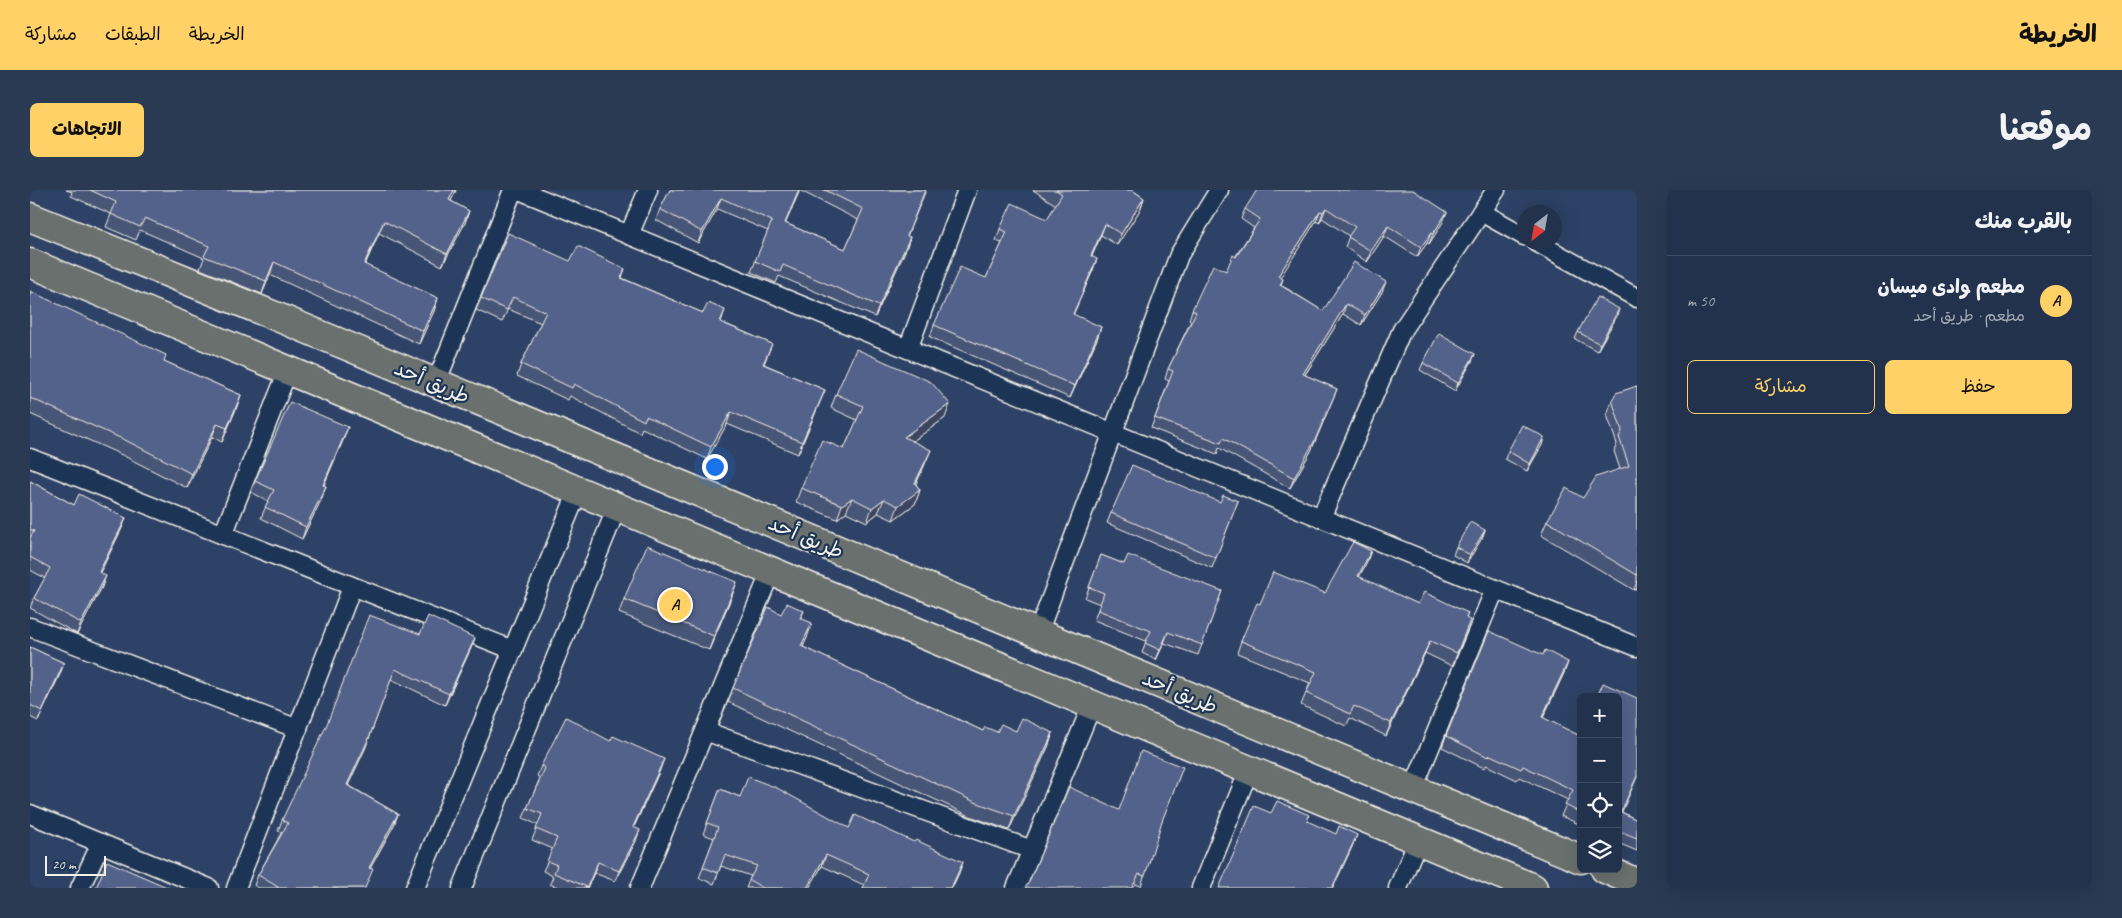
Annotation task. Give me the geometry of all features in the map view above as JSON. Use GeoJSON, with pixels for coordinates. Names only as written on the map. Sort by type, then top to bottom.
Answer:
{"type":"FeatureCollection","features":[{"type":"Feature","properties":{"kind":"main road","name":"طريق أحد"},"geometry":{"type":"LineString","coordinates":[[30,217],[436,383],[1577,857]]}},
{"type":"Feature","properties":{"kind":"main road","name":"طريق أحد"},"geometry":{"type":"LineString","coordinates":[[30,263],[1532,888]]}},
{"type":"Feature","properties":{"kind":"main road"},"geometry":{"type":"LineString","coordinates":[[1614,873],[1637,883]]}},
{"type":"Feature","properties":{"kind":"street"},"geometry":{"type":"LineString","coordinates":[[436,383],[513,190]]}},
{"type":"Feature","properties":{"kind":"street"},"geometry":{"type":"LineString","coordinates":[[519,190],[1637,647]]}},
{"type":"Feature","properties":{"kind":"street"},"geometry":{"type":"LineString","coordinates":[[629,235],[648,190]]}},
{"type":"Feature","properties":{"kind":"street"},"geometry":{"type":"LineString","coordinates":[[908,349],[967,190]]}},
{"type":"Feature","properties":{"kind":"street"},"geometry":{"type":"LineString","coordinates":[[1038,633],[1178,255],[1218,190]]}},
{"type":"Feature","properties":{"kind":"street"},"geometry":{"type":"LineString","coordinates":[[1321,518],[1402,330],[1496,190]]}},
{"type":"Feature","properties":{"kind":"street"},"geometry":{"type":"LineString","coordinates":[[1481,212],[1517,232]]}},
{"type":"Feature","properties":{"kind":"street"},"geometry":{"type":"LineString","coordinates":[[1551,250],[1636,296]]}},
{"type":"Feature","properties":{"kind":"street"},"geometry":{"type":"LineString","coordinates":[[223,535],[288,370]]}},
{"type":"Feature","properties":{"kind":"street"},"geometry":{"type":"LineString","coordinates":[[30,458],[513,650]]}},
{"type":"Feature","properties":{"kind":"street"},"geometry":{"type":"LineString","coordinates":[[415,888],[578,491]]}},
{"type":"Feature","properties":{"kind":"street"},"geometry":{"type":"LineString","coordinates":[[462,888],[617,507]]}},
{"type":"Feature","properties":{"kind":"street"},"geometry":{"type":"LineString","coordinates":[[644,887],[705,731],[771,571]]}},
{"type":"Feature","properties":{"kind":"street"},"geometry":{"type":"LineString","coordinates":[[236,888],[352,587]]}},
{"type":"Feature","properties":{"kind":"street"},"geometry":{"type":"LineString","coordinates":[[1413,789],[1495,589]]}},
{"type":"Feature","properties":{"kind":"street"},"geometry":{"type":"LineString","coordinates":[[30,627],[298,729]]}},
{"type":"Feature","properties":{"kind":"street"},"geometry":{"type":"LineString","coordinates":[[1016,888],[1092,705]]}},
{"type":"Feature","properties":{"kind":"street"},"geometry":{"type":"LineString","coordinates":[[705,731],[1032,850]]}},
{"type":"Feature","properties":{"kind":"street"},"geometry":{"type":"LineString","coordinates":[[1201,888],[1249,770]]}},
{"type":"Feature","properties":{"kind":"street"},"geometry":{"type":"LineString","coordinates":[[30,814],[208,888]]}},
{"type":"Feature","properties":{"kind":"street"},"geometry":{"type":"LineString","coordinates":[[1398,888],[1418,840]]}},
{"type":"Feature","properties":{"kind":"street"},"geometry":{"type":"LineString","coordinates":[[80,888],[101,844]]}},
{"type":"Feature","properties":{"kind":"building"},"geometry":{"type":"Polygon","coordinates":[[[90,190],[454,190],[449,200],[469,211],[447,254],[384,221],[364,264],[438,298],[423,331],[274,262],[266,281],[211,259],[204,256],[209,246],[145,218],[140,227],[111,214],[116,202],[90,190]]]}},
{"type":"Feature","properties":{"kind":"building"},"geometry":{"type":"Polygon","coordinates":[[[670,190],[799,190],[785,223],[845,249],[863,209],[825,190],[925,190],[907,236],[910,237],[879,306],[783,265],[780,272],[755,261],[772,221],[721,198],[702,232],[660,209],[670,190]]]}},
{"type":"Feature","properties":{"kind":"building"},"geometry":{"type":"Polygon","coordinates":[[[1056,190],[1132,190],[1144,198],[1121,234],[1105,224],[1091,256],[1097,259],[1073,314],[1101,327],[1075,386],[934,325],[960,267],[986,278],[1007,232],[1000,229],[1012,203],[1047,219],[1062,194],[1056,190]]]}},
{"type":"Feature","properties":{"kind":"building"},"geometry":{"type":"Polygon","coordinates":[[[1257,190],[1413,190],[1447,212],[1433,234],[1431,233],[1421,247],[1388,226],[1371,251],[1348,237],[1355,227],[1326,208],[1323,212],[1320,211],[1278,276],[1283,279],[1280,285],[1323,311],[1354,262],[1386,282],[1365,315],[1346,304],[1303,374],[1337,389],[1315,440],[1294,478],[1223,438],[1221,443],[1155,418],[1173,371],[1168,369],[1196,312],[1192,310],[1213,265],[1226,271],[1233,255],[1236,257],[1260,219],[1245,209],[1257,190]]]}},
{"type":"Feature","properties":{"kind":"building"},"geometry":{"type":"Polygon","coordinates":[[[508,233],[570,261],[578,246],[625,269],[621,278],[703,313],[708,303],[725,310],[720,322],[772,344],[763,364],[825,390],[802,442],[731,412],[711,447],[646,416],[644,421],[574,384],[572,388],[521,364],[546,312],[513,297],[507,310],[481,298],[508,233]]]}},
{"type":"Feature","properties":{"kind":"building"},"geometry":{"type":"Polygon","coordinates":[[[30,291],[166,355],[164,361],[241,395],[227,428],[217,424],[192,474],[127,441],[30,398],[30,291]]]}},
{"type":"Feature","properties":{"kind":"building"},"geometry":{"type":"Polygon","coordinates":[[[1597,297],[1619,309],[1600,344],[1578,332],[1597,297]]]}},
{"type":"Feature","properties":{"kind":"building"},"geometry":{"type":"Polygon","coordinates":[[[1439,333],[1475,354],[1458,383],[1423,363],[1439,333]]]}},
{"type":"Feature","properties":{"kind":"building"},"geometry":{"type":"Polygon","coordinates":[[[856,349],[931,382],[950,404],[904,437],[931,450],[915,483],[920,490],[898,506],[884,499],[872,508],[852,498],[842,505],[801,488],[822,440],[844,449],[863,406],[836,394],[856,349]]]}},
{"type":"Feature","properties":{"kind":"building"},"geometry":{"type":"Polygon","coordinates":[[[1637,386],[1637,575],[1547,521],[1566,488],[1583,498],[1596,477],[1629,466],[1619,437],[1622,431],[1612,400],[1616,393],[1637,386]]]}},
{"type":"Feature","properties":{"kind":"building"},"geometry":{"type":"Polygon","coordinates":[[[290,402],[348,427],[323,485],[326,486],[306,527],[265,507],[274,490],[255,481],[290,402]]]}},
{"type":"Feature","properties":{"kind":"building"},"geometry":{"type":"Polygon","coordinates":[[[1522,425],[1544,437],[1530,464],[1508,451],[1522,425]]]}},
{"type":"Feature","properties":{"kind":"building"},"geometry":{"type":"Polygon","coordinates":[[[1132,465],[1220,502],[1223,495],[1238,501],[1216,558],[1111,513],[1132,465]]]}},
{"type":"Feature","properties":{"kind":"building"},"geometry":{"type":"Polygon","coordinates":[[[30,481],[74,505],[79,494],[126,518],[99,572],[106,576],[81,623],[34,598],[50,568],[30,557],[30,538],[34,531],[30,529],[30,481]]]}},
{"type":"Feature","properties":{"kind":"building"},"geometry":{"type":"Polygon","coordinates":[[[1470,522],[1485,530],[1470,555],[1456,547],[1470,522]]]}},
{"type":"Feature","properties":{"kind":"building"},"geometry":{"type":"Polygon","coordinates":[[[1353,542],[1371,551],[1358,576],[1418,604],[1424,592],[1468,613],[1466,618],[1470,620],[1457,653],[1430,641],[1391,723],[1354,706],[1350,714],[1306,693],[1316,672],[1241,641],[1257,603],[1260,604],[1273,572],[1325,593],[1353,542]]]}},
{"type":"Feature","properties":{"kind":"building"},"geometry":{"type":"Polygon","coordinates":[[[647,545],[737,582],[714,636],[624,599],[647,545]]]}},
{"type":"Feature","properties":{"kind":"building"},"geometry":{"type":"Polygon","coordinates":[[[1101,555],[1124,564],[1128,555],[1222,591],[1202,645],[1168,632],[1160,650],[1145,643],[1151,631],[1098,610],[1104,593],[1089,587],[1101,555]]]}},
{"type":"Feature","properties":{"kind":"building"},"geometry":{"type":"Polygon","coordinates":[[[787,603],[804,611],[800,618],[812,623],[801,646],[983,731],[985,727],[997,732],[1001,724],[1016,731],[1022,718],[1053,733],[1014,816],[975,802],[733,688],[768,607],[781,614],[787,603]]]}},
{"type":"Feature","properties":{"kind":"building"},"geometry":{"type":"Polygon","coordinates":[[[369,615],[420,634],[428,616],[475,638],[449,694],[395,669],[369,738],[347,785],[398,814],[369,868],[373,869],[365,888],[277,888],[258,875],[288,823],[282,820],[327,724],[369,615]]]}},
{"type":"Feature","properties":{"kind":"building"},"geometry":{"type":"Polygon","coordinates":[[[1489,631],[1543,655],[1545,650],[1568,662],[1542,717],[1577,734],[1577,811],[1565,805],[1573,790],[1523,766],[1521,769],[1490,755],[1488,757],[1446,736],[1489,631]]]}},
{"type":"Feature","properties":{"kind":"building"},"geometry":{"type":"Polygon","coordinates":[[[30,647],[64,663],[42,711],[30,705],[30,647]]]}},
{"type":"Feature","properties":{"kind":"building"},"geometry":{"type":"Polygon","coordinates":[[[1603,683],[1637,698],[1637,776],[1622,810],[1622,693],[1599,693],[1603,683]]]}},
{"type":"Feature","properties":{"kind":"building"},"geometry":{"type":"Polygon","coordinates":[[[566,717],[610,741],[613,736],[664,759],[633,827],[640,830],[619,871],[598,862],[587,887],[554,873],[557,865],[547,861],[557,838],[536,829],[542,814],[527,808],[545,768],[541,766],[566,717]]]}},
{"type":"Feature","properties":{"kind":"building"},"geometry":{"type":"Polygon","coordinates":[[[1141,751],[1183,767],[1162,821],[1145,876],[1139,874],[1132,888],[1025,888],[1069,787],[1119,810],[1141,751]]]}},
{"type":"Feature","properties":{"kind":"building"},"geometry":{"type":"Polygon","coordinates":[[[748,777],[777,788],[849,828],[855,815],[963,862],[951,888],[863,888],[869,874],[826,855],[807,888],[763,888],[749,880],[757,866],[725,855],[718,873],[703,867],[718,827],[707,823],[720,789],[740,797],[748,777]]]}},
{"type":"Feature","properties":{"kind":"building"},"geometry":{"type":"Polygon","coordinates":[[[1277,801],[1309,815],[1307,821],[1336,834],[1339,826],[1357,835],[1332,888],[1219,888],[1254,806],[1271,813],[1277,801]]]}},
{"type":"Feature","properties":{"kind":"building"},"geometry":{"type":"Polygon","coordinates":[[[1622,812],[1637,820],[1637,838],[1622,832],[1622,812]]]}},
{"type":"Feature","properties":{"kind":"building"},"geometry":{"type":"Polygon","coordinates":[[[107,861],[169,888],[96,888],[107,861]]]}},
{"type":"Feature","properties":{"kind":"place","name":"مطعم وادى ميسان"},"geometry":{"type":"Point","coordinates":[675,605]}}]}
